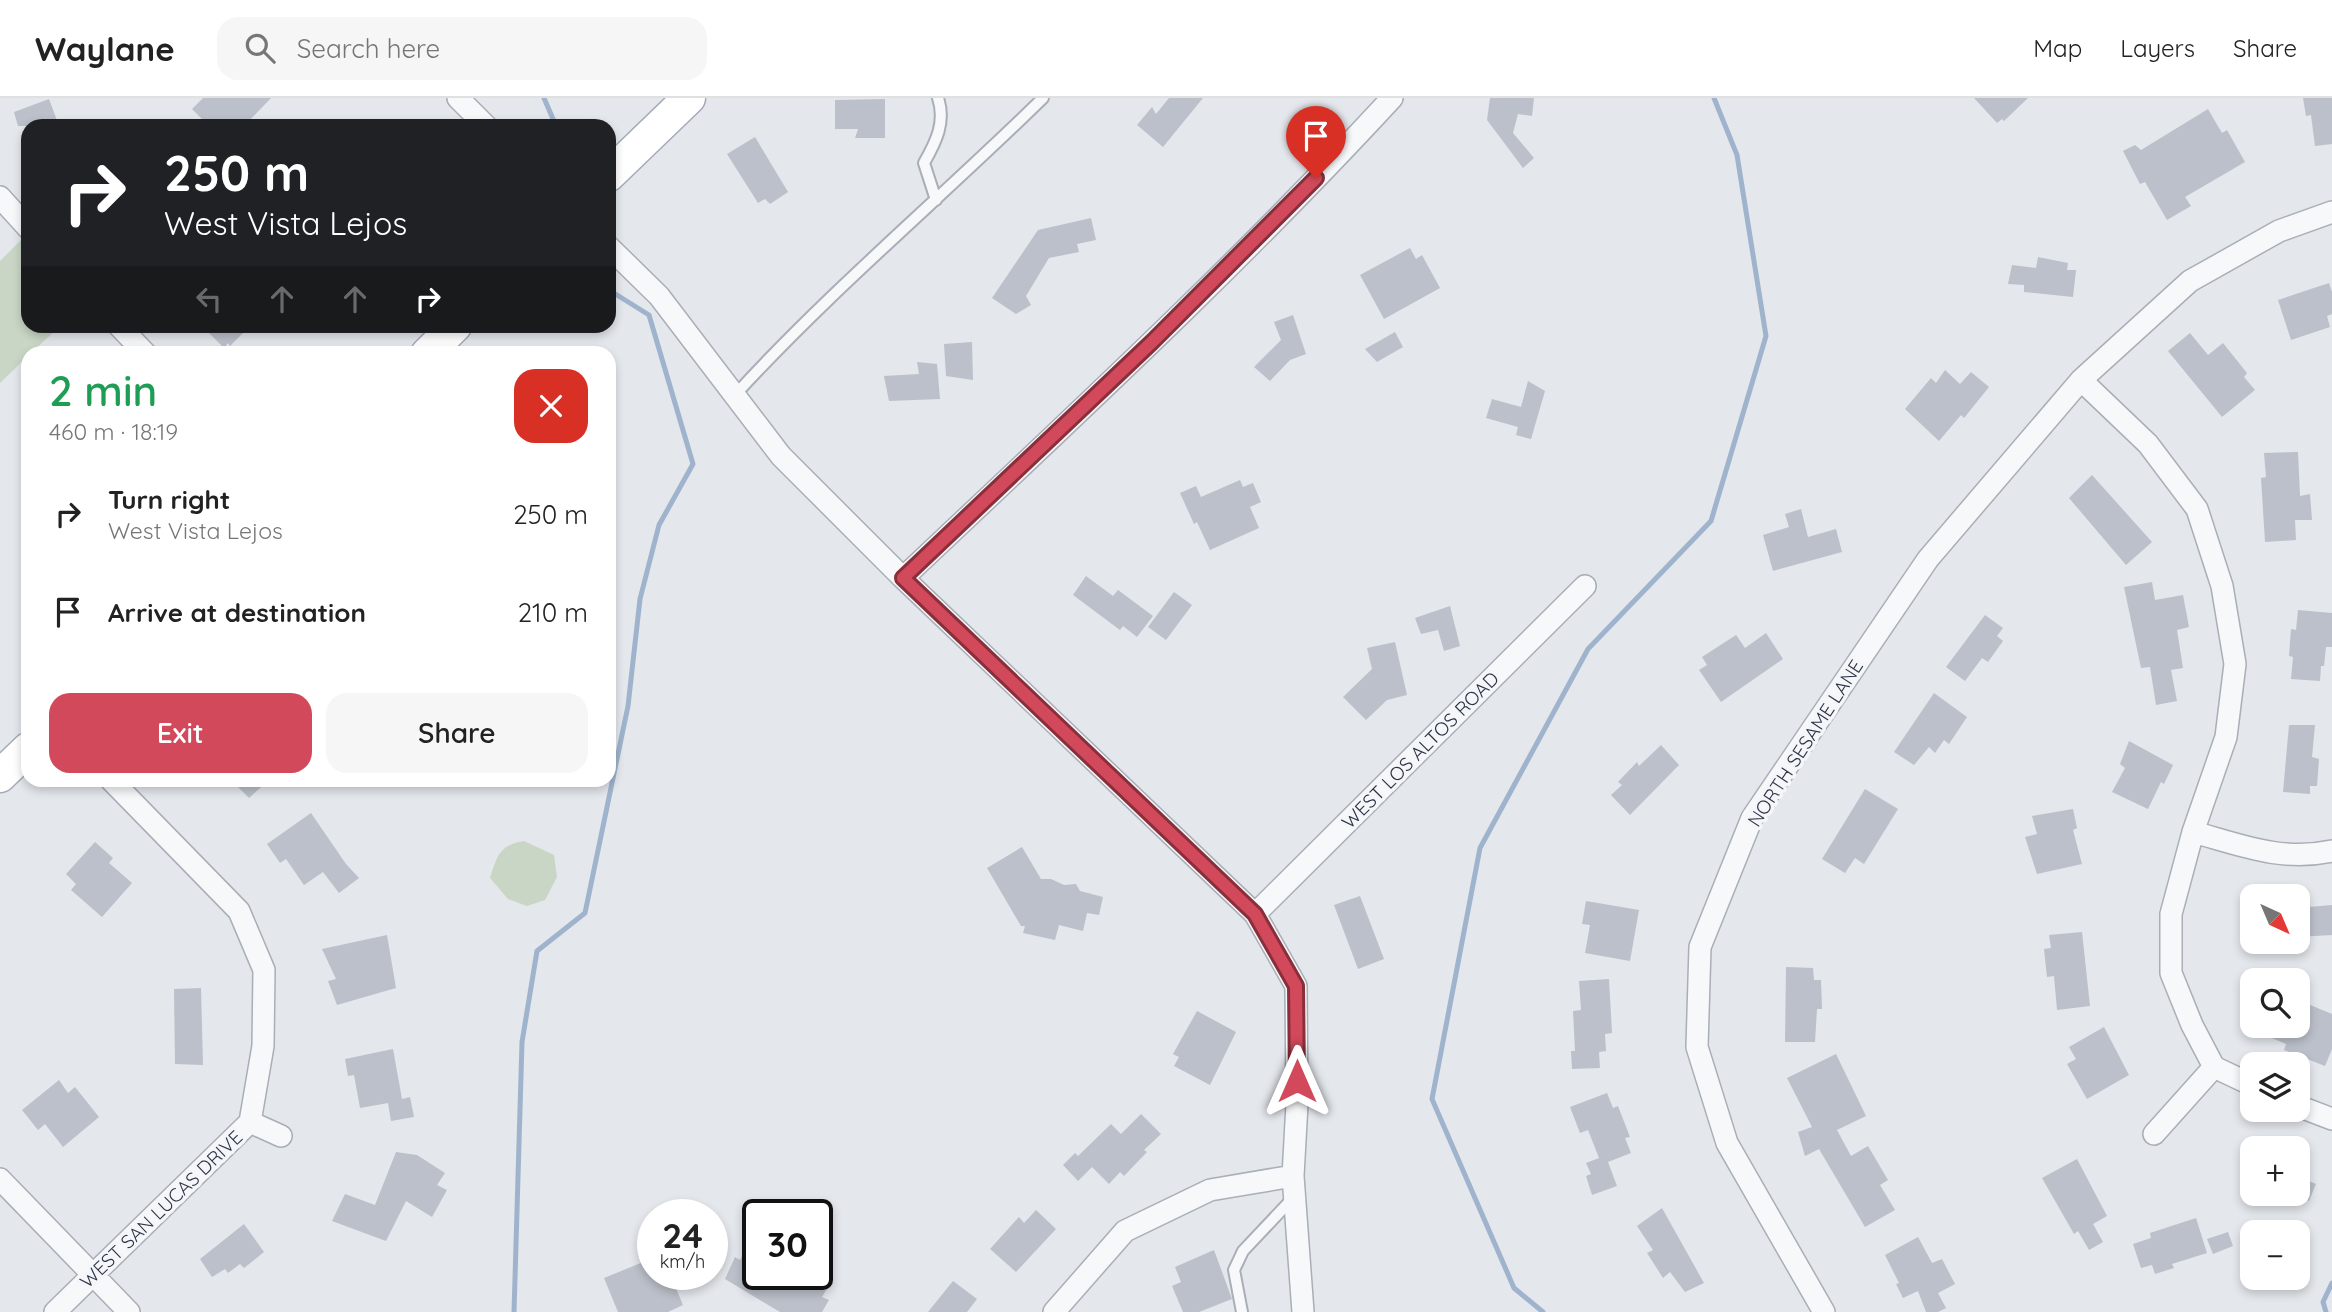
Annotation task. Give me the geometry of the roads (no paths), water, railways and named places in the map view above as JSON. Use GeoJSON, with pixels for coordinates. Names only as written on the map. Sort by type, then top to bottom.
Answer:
{"type":"FeatureCollection","features":[{"type":"Feature","properties":{"kind":"main road"},"geometry":{"type":"LineString","coordinates":[[616,168],[686,99]]}},
{"type":"Feature","properties":{"kind":"main road"},"geometry":{"type":"LineString","coordinates":[[435,346],[448,333]]}},
{"type":"Feature","properties":{"kind":"main road"},"geometry":{"type":"LineString","coordinates":[[0,776],[21,756]]}},
{"type":"Feature","properties":{"kind":"street"},"geometry":{"type":"LineString","coordinates":[[458,98],[479,119]]}},
{"type":"Feature","properties":{"kind":"street"},"geometry":{"type":"LineString","coordinates":[[903,578],[1160,334],[1336,159],[1392,98]]}},
{"type":"Feature","properties":{"kind":"street"},"geometry":{"type":"LineString","coordinates":[[0,197],[21,220]]}},
{"type":"Feature","properties":{"kind":"street","name":"NORTH SESAME LANE"},"geometry":{"type":"LineString","coordinates":[[1824,1312],[1727,1143],[1698,1047],[1700,947],[1752,818],[1928,558],[2081,380],[2190,281],[2279,230],[2332,212]]}},
{"type":"Feature","properties":{"kind":"street"},"geometry":{"type":"LineString","coordinates":[[616,254],[659,296],[781,456],[903,578],[1255,914],[1296,986],[1297,1104],[1294,1186],[1302,1312]]}},
{"type":"Feature","properties":{"kind":"street"},"geometry":{"type":"LineString","coordinates":[[125,333],[138,346]]}},
{"type":"Feature","properties":{"kind":"street"},"geometry":{"type":"LineString","coordinates":[[2081,380],[2148,444],[2197,509],[2222,586],[2235,664],[2226,737],[2193,832],[2171,914],[2171,973],[2192,1025],[2214,1067],[2240,1079]]}},
{"type":"Feature","properties":{"kind":"street","name":"WEST LOS ALTOS ROAD"},"geometry":{"type":"LineString","coordinates":[[1255,914],[1585,586]]}},
{"type":"Feature","properties":{"kind":"street","name":"WEST SAN LUCAS DRIVE"},"geometry":{"type":"LineString","coordinates":[[55,1312],[250,1122],[263,1046],[264,970],[239,911],[118,787]]}},
{"type":"Feature","properties":{"kind":"street"},"geometry":{"type":"LineString","coordinates":[[2193,832],[2271,854],[2315,855],[2332,851]]}},
{"type":"Feature","properties":{"kind":"street"},"geometry":{"type":"LineString","coordinates":[[2154,1134],[2214,1067]]}},
{"type":"Feature","properties":{"kind":"street"},"geometry":{"type":"LineString","coordinates":[[2310,1111],[2332,1119]]}},
{"type":"Feature","properties":{"kind":"street"},"geometry":{"type":"LineString","coordinates":[[250,1122],[281,1136]]}},
{"type":"Feature","properties":{"kind":"street"},"geometry":{"type":"LineString","coordinates":[[0,1179],[129,1312]]}},
{"type":"Feature","properties":{"kind":"street"},"geometry":{"type":"LineString","coordinates":[[1054,1312],[1125,1231],[1210,1190],[1294,1186]]}},
{"type":"Feature","properties":{"kind":"lane"},"geometry":{"type":"LineString","coordinates":[[936,200],[924,163],[936,143],[943,113],[938,98]]}},
{"type":"Feature","properties":{"kind":"lane"},"geometry":{"type":"LineString","coordinates":[[735,395],[832,295],[1043,98]]}},
{"type":"Feature","properties":{"kind":"lane"},"geometry":{"type":"LineString","coordinates":[[1242,1312],[1234,1270],[1244,1251],[1294,1186]]}},
{"type":"Feature","properties":{"kind":"waterway"},"geometry":{"type":"LineString","coordinates":[[544,98],[553,119]]}},
{"type":"Feature","properties":{"kind":"waterway"},"geometry":{"type":"LineString","coordinates":[[1543,1312],[1514,1288],[1432,1099],[1480,848],[1588,649],[1711,521],[1766,336],[1737,155],[1714,98]]}},
{"type":"Feature","properties":{"kind":"waterway"},"geometry":{"type":"LineString","coordinates":[[616,294],[649,315],[693,464],[659,525],[640,599],[628,706],[616,764]]}},
{"type":"Feature","properties":{"kind":"waterway"},"geometry":{"type":"LineString","coordinates":[[514,1312],[522,1042],[537,951],[585,913],[611,787]]}},
{"type":"Feature","properties":{"kind":"waterway"},"geometry":{"type":"LineString","coordinates":[[2326,1312],[2323,1302],[2332,1283]]}}]}
